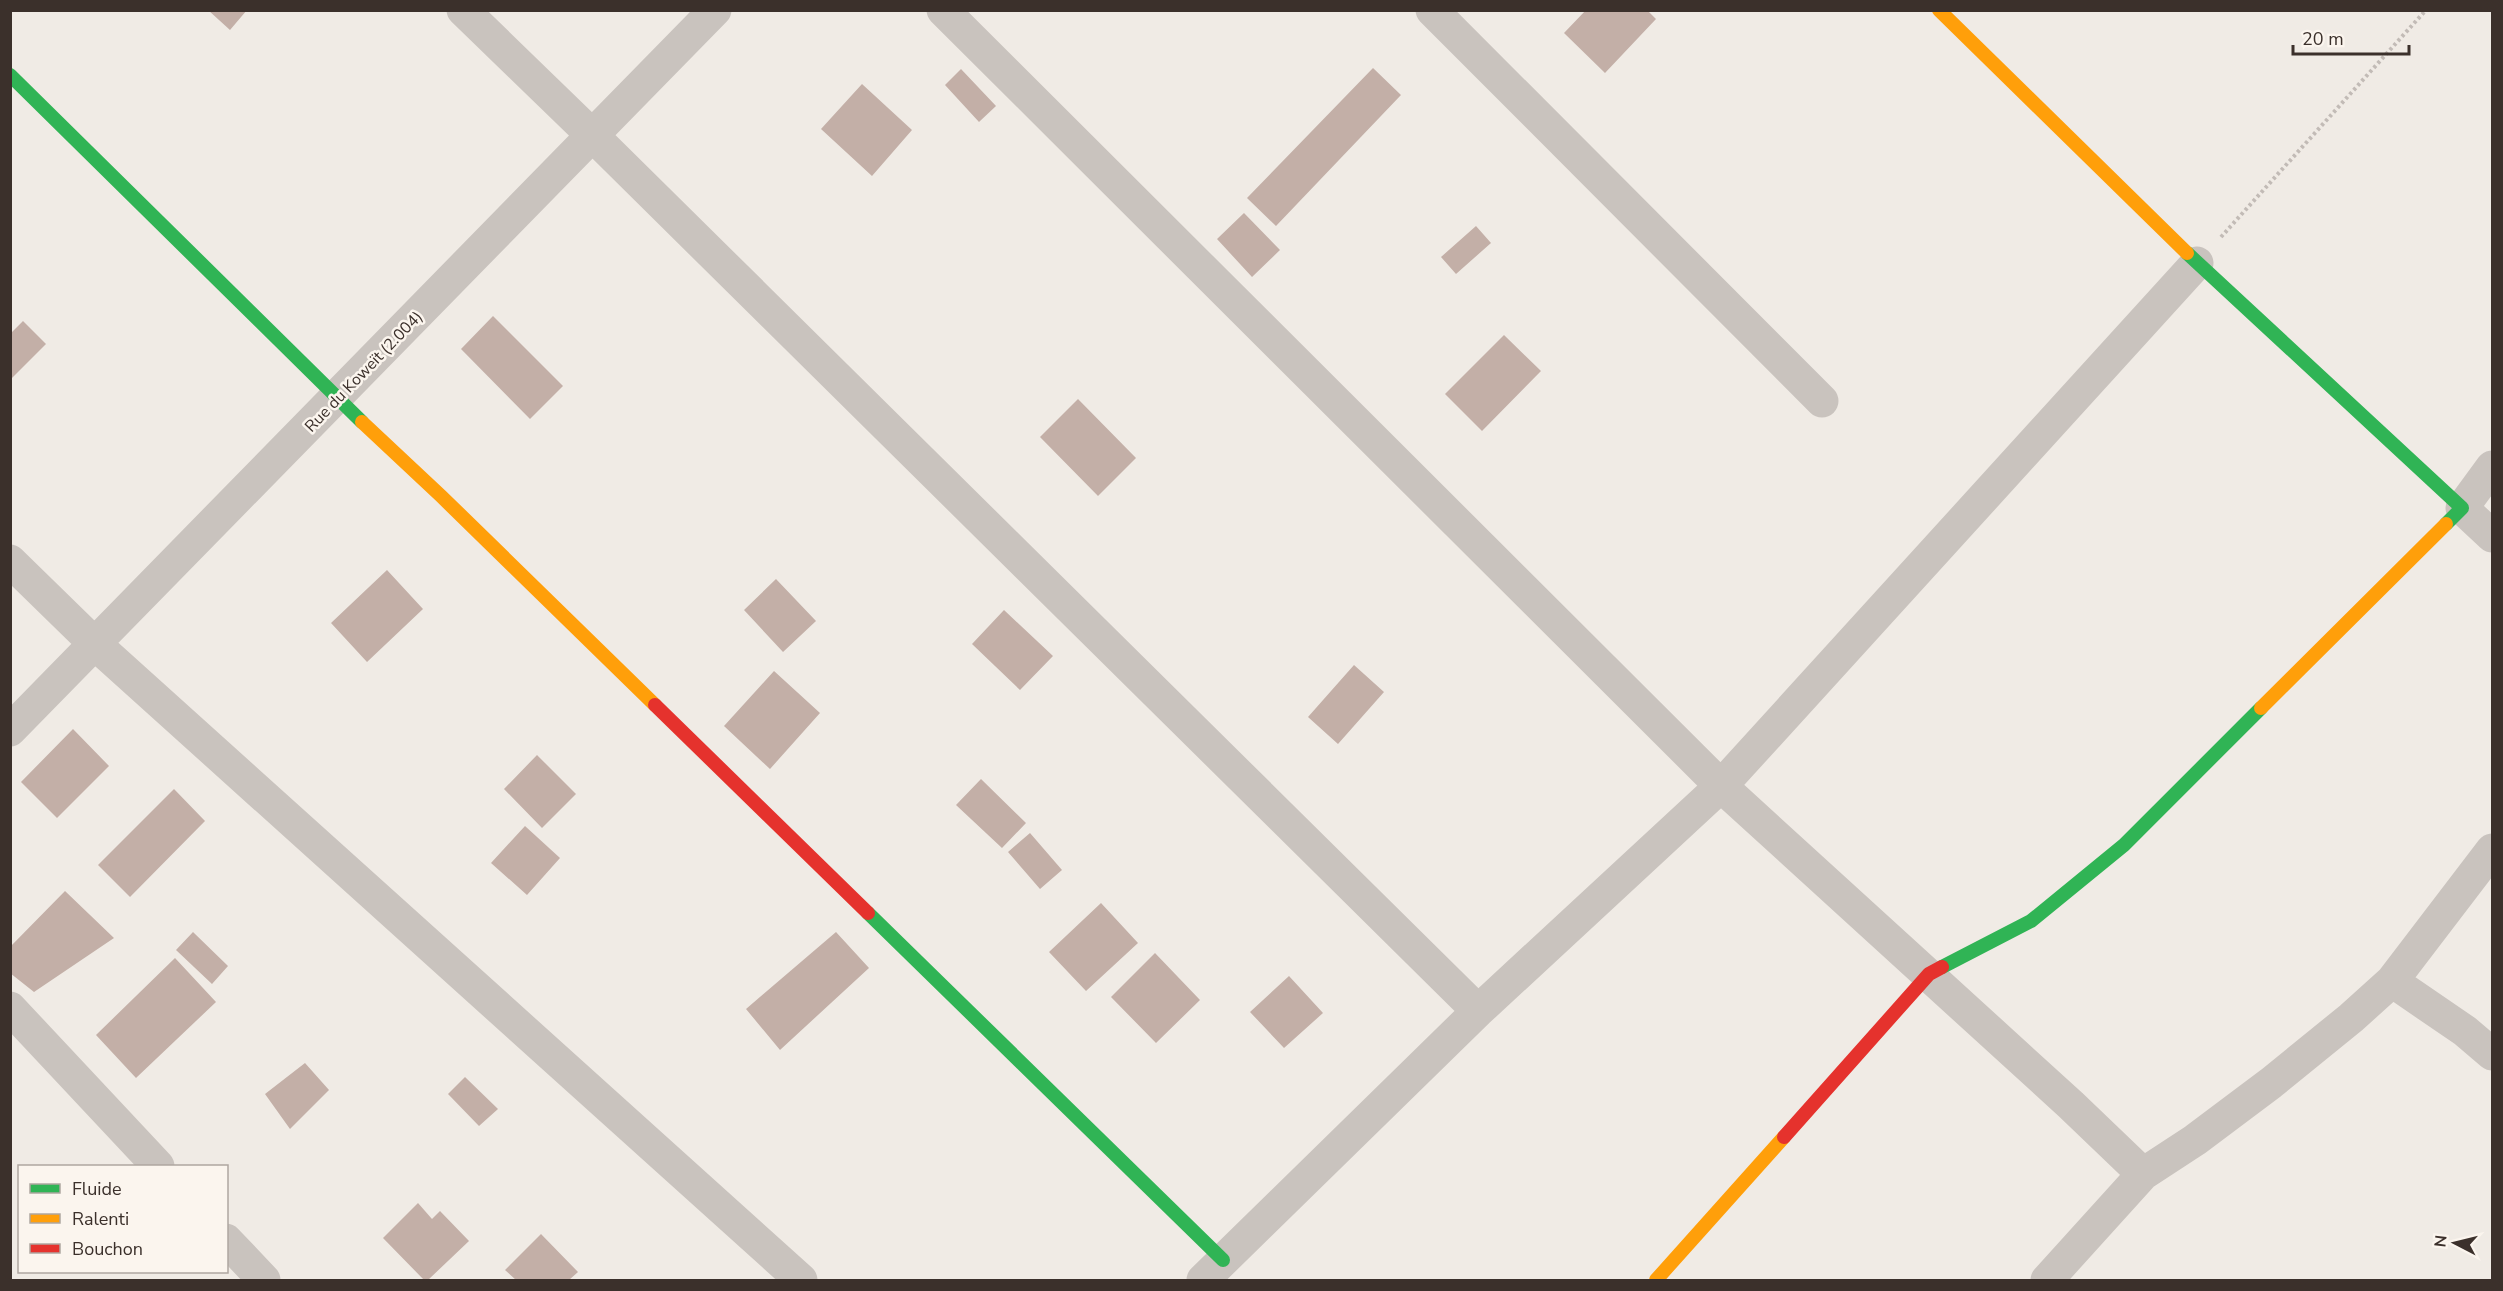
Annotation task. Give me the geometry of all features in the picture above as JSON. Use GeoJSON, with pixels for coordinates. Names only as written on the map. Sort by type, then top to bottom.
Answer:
{"type":"FeatureCollection","features":[{"type":"Feature","properties":{"kind":"street"},"geometry":{"type":"LineString","coordinates":[[463,10],[1478,1011]]}},
{"type":"Feature","properties":{"kind":"street","name":"Rue du Koweït (2.004)"},"geometry":{"type":"LineString","coordinates":[[10,730],[715,10]]}},
{"type":"Feature","properties":{"kind":"street"},"geometry":{"type":"LineString","coordinates":[[943,10],[1721,786],[1929,974],[2143,1174]]}},
{"type":"Feature","properties":{"kind":"street"},"geometry":{"type":"LineString","coordinates":[[1432,10],[1822,401]]}},
{"type":"Feature","properties":{"kind":"street"},"geometry":{"type":"LineString","coordinates":[[1939,10],[2197,264],[2493,536]]}},
{"type":"Feature","properties":{"kind":"street"},"geometry":{"type":"LineString","coordinates":[[10,75],[336,398],[449,505],[1213,1270],[1478,1011],[1721,786],[2197,264]]}},
{"type":"Feature","properties":{"kind":"street"},"geometry":{"type":"LineString","coordinates":[[1656,1281],[1929,974],[2031,921],[2124,845],[2462,508],[2493,467]]}},
{"type":"Feature","properties":{"kind":"street"},"geometry":{"type":"LineString","coordinates":[[10,561],[94,643],[801,1281]]}},
{"type":"Feature","properties":{"kind":"street"},"geometry":{"type":"LineString","coordinates":[[2047,1281],[2143,1174],[2195,1140],[2271,1083],[2351,1018],[2392,981],[2493,850]]}},
{"type":"Feature","properties":{"kind":"street"},"geometry":{"type":"LineString","coordinates":[[2392,981],[2465,1031],[2493,1054]]}},
{"type":"Feature","properties":{"kind":"street"},"geometry":{"type":"LineString","coordinates":[[10,1008],[156,1165]]}},
{"type":"Feature","properties":{"kind":"street"},"geometry":{"type":"LineString","coordinates":[[228,1242],[264,1281]]}},
{"type":"Feature","properties":{"kind":"path"},"geometry":{"type":"LineString","coordinates":[[2197,264],[2426,10]]}},
{"type":"Feature","properties":{"kind":"building"},"geometry":{"type":"Polygon","coordinates":[[[208,10],[247,10],[230,30],[208,10]]]}},
{"type":"Feature","properties":{"kind":"building"},"geometry":{"type":"Polygon","coordinates":[[[1586,10],[1647,10],[1656,19],[1605,73],[1564,33],[1586,10]]]}},
{"type":"Feature","properties":{"kind":"building"},"geometry":{"type":"Polygon","coordinates":[[[1373,68],[1401,95],[1276,226],[1247,198],[1373,68]]]}},
{"type":"Feature","properties":{"kind":"building"},"geometry":{"type":"Polygon","coordinates":[[[961,69],[996,106],[979,122],[945,85],[961,69]]]}},
{"type":"Feature","properties":{"kind":"building"},"geometry":{"type":"Polygon","coordinates":[[[862,84],[912,130],[872,176],[821,129],[862,84]]]}},
{"type":"Feature","properties":{"kind":"building"},"geometry":{"type":"Polygon","coordinates":[[[1244,213],[1280,250],[1252,277],[1217,239],[1244,213]]]}},
{"type":"Feature","properties":{"kind":"building"},"geometry":{"type":"Polygon","coordinates":[[[1476,226],[1491,243],[1456,274],[1441,257],[1476,226]]]}},
{"type":"Feature","properties":{"kind":"building"},"geometry":{"type":"Polygon","coordinates":[[[493,316],[563,386],[530,419],[461,349],[493,316]]]}},
{"type":"Feature","properties":{"kind":"building"},"geometry":{"type":"Polygon","coordinates":[[[23,321],[46,344],[10,380],[10,334],[23,321]]]}},
{"type":"Feature","properties":{"kind":"building"},"geometry":{"type":"Polygon","coordinates":[[[1504,335],[1541,371],[1482,431],[1445,394],[1504,335]]]}},
{"type":"Feature","properties":{"kind":"building"},"geometry":{"type":"Polygon","coordinates":[[[1078,399],[1136,458],[1098,496],[1040,437],[1078,399]]]}},
{"type":"Feature","properties":{"kind":"building"},"geometry":{"type":"Polygon","coordinates":[[[387,570],[423,609],[367,662],[331,623],[387,570]]]}},
{"type":"Feature","properties":{"kind":"building"},"geometry":{"type":"Polygon","coordinates":[[[776,579],[816,621],[783,652],[744,610],[776,579]]]}},
{"type":"Feature","properties":{"kind":"building"},"geometry":{"type":"Polygon","coordinates":[[[1004,610],[1053,656],[1020,690],[972,644],[1004,610]]]}},
{"type":"Feature","properties":{"kind":"building"},"geometry":{"type":"Polygon","coordinates":[[[1354,665],[1384,692],[1338,744],[1308,717],[1354,665]]]}},
{"type":"Feature","properties":{"kind":"building"},"geometry":{"type":"Polygon","coordinates":[[[774,671],[820,713],[770,769],[724,726],[774,671]]]}},
{"type":"Feature","properties":{"kind":"building"},"geometry":{"type":"Polygon","coordinates":[[[73,729],[109,766],[57,818],[21,782],[73,729]]]}},
{"type":"Feature","properties":{"kind":"building"},"geometry":{"type":"Polygon","coordinates":[[[537,755],[576,794],[542,828],[504,789],[537,755]]]}},
{"type":"Feature","properties":{"kind":"building"},"geometry":{"type":"Polygon","coordinates":[[[981,779],[1026,823],[1002,848],[956,805],[981,779]]]}},
{"type":"Feature","properties":{"kind":"building"},"geometry":{"type":"Polygon","coordinates":[[[174,789],[205,821],[130,897],[98,865],[174,789]]]}},
{"type":"Feature","properties":{"kind":"building"},"geometry":{"type":"Polygon","coordinates":[[[525,826],[560,858],[527,895],[491,863],[525,826]]]}},
{"type":"Feature","properties":{"kind":"building"},"geometry":{"type":"Polygon","coordinates":[[[1030,833],[1062,870],[1040,889],[1008,852],[1030,833]]]}},
{"type":"Feature","properties":{"kind":"building"},"geometry":{"type":"Polygon","coordinates":[[[65,891],[114,938],[34,992],[10,973],[10,947],[65,891]]]}},
{"type":"Feature","properties":{"kind":"building"},"geometry":{"type":"Polygon","coordinates":[[[1101,903],[1138,943],[1086,991],[1049,952],[1101,903]]]}},
{"type":"Feature","properties":{"kind":"building"},"geometry":{"type":"Polygon","coordinates":[[[193,932],[228,966],[212,984],[176,950],[193,932]]]}},
{"type":"Feature","properties":{"kind":"building"},"geometry":{"type":"Polygon","coordinates":[[[836,932],[869,968],[780,1050],[746,1009],[836,932]]]}},
{"type":"Feature","properties":{"kind":"building"},"geometry":{"type":"Polygon","coordinates":[[[1155,953],[1200,1000],[1156,1043],[1111,997],[1155,953]]]}},
{"type":"Feature","properties":{"kind":"building"},"geometry":{"type":"Polygon","coordinates":[[[175,958],[216,1002],[136,1078],[96,1035],[175,958]]]}},
{"type":"Feature","properties":{"kind":"building"},"geometry":{"type":"Polygon","coordinates":[[[1289,976],[1323,1013],[1284,1048],[1250,1012],[1289,976]]]}},
{"type":"Feature","properties":{"kind":"building"},"geometry":{"type":"Polygon","coordinates":[[[305,1063],[329,1090],[290,1129],[265,1094],[305,1063]]]}},
{"type":"Feature","properties":{"kind":"building"},"geometry":{"type":"Polygon","coordinates":[[[465,1077],[498,1109],[479,1126],[448,1094],[465,1077]]]}},
{"type":"Feature","properties":{"kind":"building"},"geometry":{"type":"Polygon","coordinates":[[[418,1203],[432,1219],[440,1211],[469,1241],[428,1280],[424,1280],[383,1238],[418,1203]]]}},
{"type":"Feature","properties":{"kind":"building"},"geometry":{"type":"Polygon","coordinates":[[[541,1234],[578,1272],[569,1280],[516,1280],[505,1270],[541,1234]]]}},
{"type":"Feature","properties":{"kind":"traffic: fast"},"geometry":{"type":"LineString","coordinates":[[10,75],[362,422]]}},
{"type":"Feature","properties":{"kind":"traffic: fast"},"geometry":{"type":"LineString","coordinates":[[2187,253],[2462,508],[2446,524]]}},
{"type":"Feature","properties":{"kind":"traffic: fast"},"geometry":{"type":"LineString","coordinates":[[1942,967],[2031,921],[2124,845],[2261,708]]}},
{"type":"Feature","properties":{"kind":"traffic: fast"},"geometry":{"type":"LineString","coordinates":[[868,913],[1223,1260]]}},
{"type":"Feature","properties":{"kind":"traffic: slow"},"geometry":{"type":"LineString","coordinates":[[1939,10],[2187,253]]}},
{"type":"Feature","properties":{"kind":"traffic: slow"},"geometry":{"type":"LineString","coordinates":[[362,422],[655,705]]}},
{"type":"Feature","properties":{"kind":"traffic: slow"},"geometry":{"type":"LineString","coordinates":[[2261,708],[2446,524]]}},
{"type":"Feature","properties":{"kind":"traffic: slow"},"geometry":{"type":"LineString","coordinates":[[1656,1280],[1784,1137]]}},
{"type":"Feature","properties":{"kind":"traffic: jam"},"geometry":{"type":"LineString","coordinates":[[655,705],[868,913]]}},
{"type":"Feature","properties":{"kind":"traffic: jam"},"geometry":{"type":"LineString","coordinates":[[1784,1137],[1929,974],[1942,967]]}}]}
